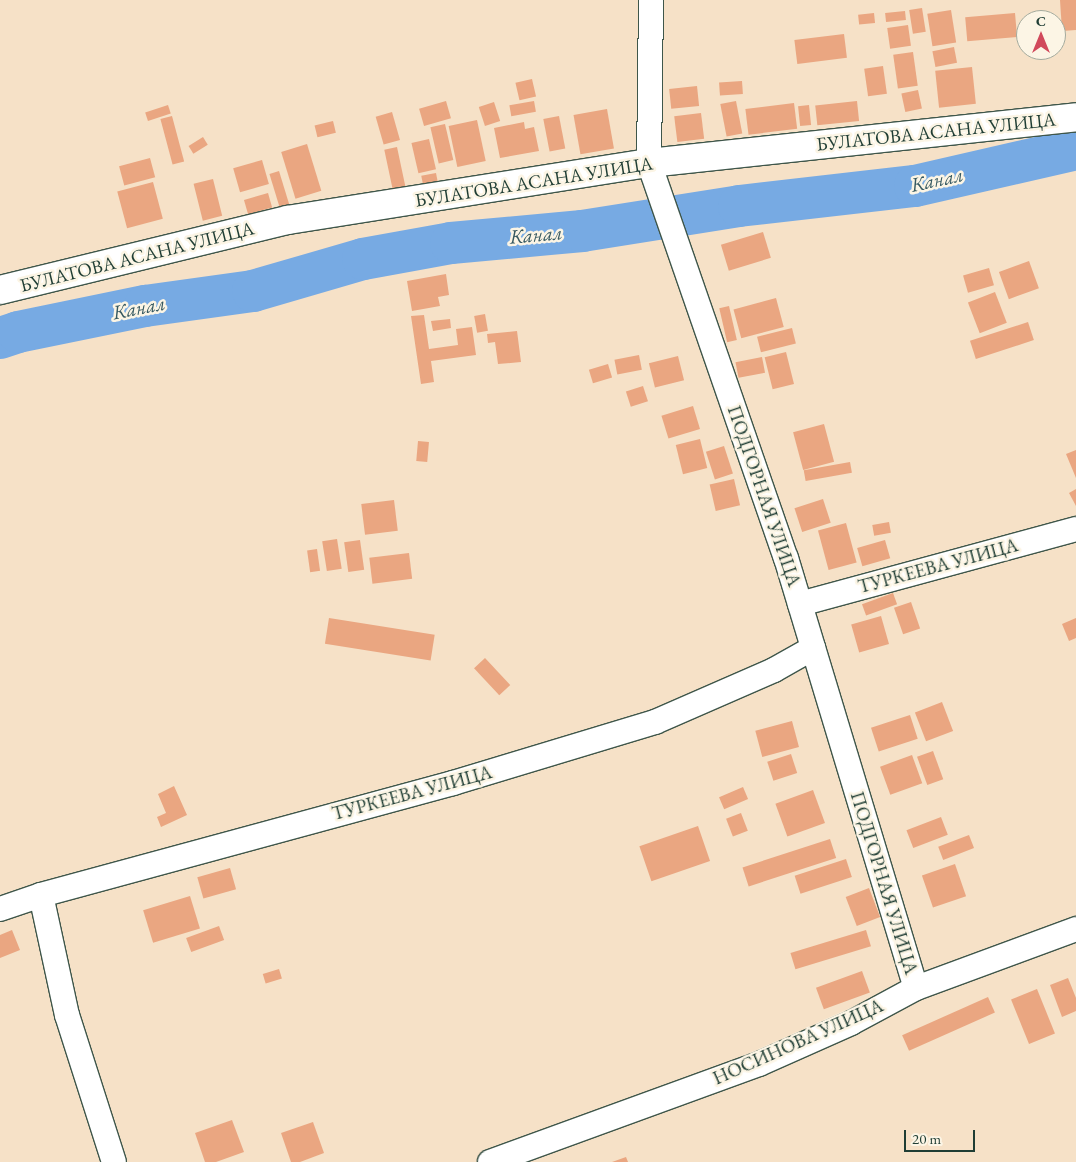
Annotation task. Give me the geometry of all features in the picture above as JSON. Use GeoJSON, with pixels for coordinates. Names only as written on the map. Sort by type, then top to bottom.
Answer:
{"type":"FeatureCollection","features":[{"type":"Feature","properties":{"kind":"street","name":"ПОДГОРНАЯ УЛИЦА"},"geometry":{"type":"LineString","coordinates":[[651,0],[650,163],[800,604],[916,988]]}},
{"type":"Feature","properties":{"kind":"street","name":"БУЛАТОВА АСАНА УЛИЦА"},"geometry":{"type":"LineString","coordinates":[[0,290],[288,220],[650,163],[1076,117]]}},
{"type":"Feature","properties":{"kind":"street","name":"ТУРКЕЕВА УЛИЦА"},"geometry":{"type":"LineString","coordinates":[[800,604],[1076,528]]}},
{"type":"Feature","properties":{"kind":"street","name":"ТУРКЕЕВА УЛИЦА"},"geometry":{"type":"LineString","coordinates":[[0,909],[41,895],[453,783],[655,722],[774,670],[813,648]]}},
{"type":"Feature","properties":{"kind":"street"},"geometry":{"type":"LineString","coordinates":[[41,895],[68,1015],[114,1162]]}},
{"type":"Feature","properties":{"kind":"street","name":"НОСИНОВА УЛИЦА"},"geometry":{"type":"LineString","coordinates":[[490,1162],[759,1064],[851,1023],[916,988],[1076,929]]}},
{"type":"Feature","properties":{"kind":"building"},"geometry":{"type":"Polygon","coordinates":[[[1060,0],[1076,0],[1076,30],[1066,31],[1066,10],[1061,10],[1060,0]]]}},
{"type":"Feature","properties":{"kind":"building"},"geometry":{"type":"Polygon","coordinates":[[[922,8],[926,32],[913,34],[909,10],[922,8]]]}},
{"type":"Feature","properties":{"kind":"building"},"geometry":{"type":"Polygon","coordinates":[[[951,10],[956,43],[932,46],[927,14],[951,10]]]}},
{"type":"Feature","properties":{"kind":"building"},"geometry":{"type":"Polygon","coordinates":[[[905,11],[906,20],[886,22],[885,13],[905,11]]]}},
{"type":"Feature","properties":{"kind":"building"},"geometry":{"type":"Polygon","coordinates":[[[874,13],[875,23],[859,25],[858,15],[874,13]]]}},
{"type":"Feature","properties":{"kind":"building"},"geometry":{"type":"Polygon","coordinates":[[[1015,13],[1016,37],[967,41],[965,17],[1015,13]]]}},
{"type":"Feature","properties":{"kind":"building"},"geometry":{"type":"Polygon","coordinates":[[[908,25],[911,46],[890,49],[887,28],[908,25]]]}},
{"type":"Feature","properties":{"kind":"building"},"geometry":{"type":"Polygon","coordinates":[[[844,34],[847,58],[797,64],[794,40],[844,34]]]}},
{"type":"Feature","properties":{"kind":"building"},"geometry":{"type":"Polygon","coordinates":[[[954,47],[957,63],[935,67],[932,51],[954,47]]]}},
{"type":"Feature","properties":{"kind":"building"},"geometry":{"type":"Polygon","coordinates":[[[913,52],[918,86],[898,88],[893,55],[913,52]]]}},
{"type":"Feature","properties":{"kind":"building"},"geometry":{"type":"Polygon","coordinates":[[[883,66],[887,94],[868,96],[864,69],[883,66]]]}},
{"type":"Feature","properties":{"kind":"building"},"geometry":{"type":"Polygon","coordinates":[[[972,67],[976,104],[939,108],[935,71],[972,67]]]}},
{"type":"Feature","properties":{"kind":"building"},"geometry":{"type":"Polygon","coordinates":[[[532,79],[536,97],[519,100],[515,83],[532,79]]]}},
{"type":"Feature","properties":{"kind":"building"},"geometry":{"type":"Polygon","coordinates":[[[742,81],[743,94],[720,96],[719,83],[742,81]]]}},
{"type":"Feature","properties":{"kind":"building"},"geometry":{"type":"Polygon","coordinates":[[[697,86],[699,106],[671,109],[669,89],[697,86]]]}},
{"type":"Feature","properties":{"kind":"building"},"geometry":{"type":"Polygon","coordinates":[[[918,90],[922,109],[905,112],[901,94],[918,90]]]}},
{"type":"Feature","properties":{"kind":"building"},"geometry":{"type":"Polygon","coordinates":[[[446,101],[451,118],[424,126],[419,109],[446,101]]]}},
{"type":"Feature","properties":{"kind":"building"},"geometry":{"type":"Polygon","coordinates":[[[534,101],[536,112],[511,116],[509,105],[534,101]]]}},
{"type":"Feature","properties":{"kind":"building"},"geometry":{"type":"Polygon","coordinates":[[[736,101],[742,133],[727,136],[720,104],[736,101]]]}},
{"type":"Feature","properties":{"kind":"building"},"geometry":{"type":"Polygon","coordinates":[[[857,101],[859,121],[817,125],[815,105],[857,101]]]}},
{"type":"Feature","properties":{"kind":"building"},"geometry":{"type":"Polygon","coordinates":[[[494,102],[500,121],[485,126],[479,107],[494,102]]]}},
{"type":"Feature","properties":{"kind":"building"},"geometry":{"type":"Polygon","coordinates":[[[794,103],[797,129],[749,135],[745,109],[794,103]]]}},
{"type":"Feature","properties":{"kind":"building"},"geometry":{"type":"Polygon","coordinates":[[[168,105],[171,114],[148,121],[145,112],[168,105]]]}},
{"type":"Feature","properties":{"kind":"building"},"geometry":{"type":"Polygon","coordinates":[[[809,105],[811,125],[800,126],[798,106],[809,105]]]}},
{"type":"Feature","properties":{"kind":"building"},"geometry":{"type":"Polygon","coordinates":[[[607,109],[614,148],[580,154],[574,115],[607,109]]]}},
{"type":"Feature","properties":{"kind":"building"},"geometry":{"type":"Polygon","coordinates":[[[392,112],[400,140],[384,145],[376,117],[392,112]]]}},
{"type":"Feature","properties":{"kind":"building"},"geometry":{"type":"Polygon","coordinates":[[[701,113],[704,139],[677,142],[674,116],[701,113]]]}},
{"type":"Feature","properties":{"kind":"building"},"geometry":{"type":"Polygon","coordinates":[[[172,116],[184,161],[173,165],[160,119],[172,116]]]}},
{"type":"Feature","properties":{"kind":"building"},"geometry":{"type":"Polygon","coordinates":[[[559,116],[565,148],[550,151],[543,119],[559,116]]]}},
{"type":"Feature","properties":{"kind":"building"},"geometry":{"type":"Polygon","coordinates":[[[477,120],[486,161],[457,167],[449,126],[477,120]]]}},
{"type":"Feature","properties":{"kind":"building"},"geometry":{"type":"Polygon","coordinates":[[[333,121],[336,133],[317,137],[315,126],[333,121]]]}},
{"type":"Feature","properties":{"kind":"building"},"geometry":{"type":"Polygon","coordinates":[[[524,122],[525,129],[534,127],[539,151],[500,158],[494,128],[524,122]]]}},
{"type":"Feature","properties":{"kind":"building"},"geometry":{"type":"Polygon","coordinates":[[[445,124],[453,160],[439,163],[430,127],[445,124]]]}},
{"type":"Feature","properties":{"kind":"building"},"geometry":{"type":"Polygon","coordinates":[[[203,137],[208,145],[193,154],[189,146],[203,137]]]}},
{"type":"Feature","properties":{"kind":"building"},"geometry":{"type":"Polygon","coordinates":[[[429,139],[436,169],[418,173],[411,143],[429,139]]]}},
{"type":"Feature","properties":{"kind":"building"},"geometry":{"type":"Polygon","coordinates":[[[307,144],[321,191],[296,199],[281,152],[307,144]]]}},
{"type":"Feature","properties":{"kind":"building"},"geometry":{"type":"Polygon","coordinates":[[[397,147],[407,194],[394,197],[384,150],[397,147]]]}},
{"type":"Feature","properties":{"kind":"building"},"geometry":{"type":"Polygon","coordinates":[[[150,158],[155,177],[124,186],[119,166],[150,158]]]}},
{"type":"Feature","properties":{"kind":"building"},"geometry":{"type":"Polygon","coordinates":[[[262,160],[269,184],[240,192],[233,168],[262,160]]]}},
{"type":"Feature","properties":{"kind":"building"},"geometry":{"type":"Polygon","coordinates":[[[279,171],[290,208],[281,211],[269,174],[279,171]]]}},
{"type":"Feature","properties":{"kind":"building"},"geometry":{"type":"Polygon","coordinates":[[[436,173],[439,188],[424,191],[421,176],[436,173]]]}},
{"type":"Feature","properties":{"kind":"building"},"geometry":{"type":"Polygon","coordinates":[[[213,179],[222,216],[203,221],[194,184],[213,179]]]}},
{"type":"Feature","properties":{"kind":"building"},"geometry":{"type":"Polygon","coordinates":[[[153,182],[163,219],[127,228],[117,192],[153,182]]]}},
{"type":"Feature","properties":{"kind":"building"},"geometry":{"type":"Polygon","coordinates":[[[268,193],[272,207],[248,214],[244,200],[268,193]]]}},
{"type":"Feature","properties":{"kind":"building"},"geometry":{"type":"Polygon","coordinates":[[[763,232],[771,258],[729,271],[721,245],[763,232]]]}},
{"type":"Feature","properties":{"kind":"building"},"geometry":{"type":"Polygon","coordinates":[[[1029,261],[1039,288],[1009,299],[999,272],[1029,261]]]}},
{"type":"Feature","properties":{"kind":"building"},"geometry":{"type":"Polygon","coordinates":[[[989,268],[994,285],[968,293],[963,275],[989,268]]]}},
{"type":"Feature","properties":{"kind":"building"},"geometry":{"type":"Polygon","coordinates":[[[446,274],[449,295],[438,297],[440,306],[412,311],[407,281],[446,274]]]}},
{"type":"Feature","properties":{"kind":"building"},"geometry":{"type":"Polygon","coordinates":[[[995,292],[1007,323],[980,333],[968,302],[995,292]]]}},
{"type":"Feature","properties":{"kind":"building"},"geometry":{"type":"Polygon","coordinates":[[[776,298],[784,327],[741,338],[733,309],[776,298]]]}},
{"type":"Feature","properties":{"kind":"building"},"geometry":{"type":"Polygon","coordinates":[[[729,306],[737,340],[727,342],[719,308],[729,306]]]}},
{"type":"Feature","properties":{"kind":"building"},"geometry":{"type":"Polygon","coordinates":[[[485,314],[488,331],[477,333],[474,316],[485,314]]]}},
{"type":"Feature","properties":{"kind":"building"},"geometry":{"type":"Polygon","coordinates":[[[424,315],[429,349],[458,345],[456,329],[472,327],[476,355],[431,361],[434,382],[421,384],[411,316],[424,315]]]}},
{"type":"Feature","properties":{"kind":"building"},"geometry":{"type":"Polygon","coordinates":[[[450,319],[451,328],[433,331],[431,321],[450,319]]]}},
{"type":"Feature","properties":{"kind":"building"},"geometry":{"type":"Polygon","coordinates":[[[1028,322],[1034,340],[976,359],[970,341],[1028,322]]]}},
{"type":"Feature","properties":{"kind":"building"},"geometry":{"type":"Polygon","coordinates":[[[792,328],[796,344],[761,352],[757,337],[792,328]]]}},
{"type":"Feature","properties":{"kind":"building"},"geometry":{"type":"Polygon","coordinates":[[[517,331],[521,362],[498,364],[495,342],[488,343],[487,334],[517,331]]]}},
{"type":"Feature","properties":{"kind":"building"},"geometry":{"type":"Polygon","coordinates":[[[786,352],[794,384],[773,389],[765,357],[786,352]]]}},
{"type":"Feature","properties":{"kind":"building"},"geometry":{"type":"Polygon","coordinates":[[[639,355],[642,370],[617,374],[614,360],[639,355]]]}},
{"type":"Feature","properties":{"kind":"building"},"geometry":{"type":"Polygon","coordinates":[[[678,356],[684,380],[655,388],[649,363],[678,356]]]}},
{"type":"Feature","properties":{"kind":"building"},"geometry":{"type":"Polygon","coordinates":[[[762,357],[765,373],[739,378],[735,362],[762,357]]]}},
{"type":"Feature","properties":{"kind":"building"},"geometry":{"type":"Polygon","coordinates":[[[608,364],[612,377],[593,383],[589,370],[608,364]]]}},
{"type":"Feature","properties":{"kind":"building"},"geometry":{"type":"Polygon","coordinates":[[[643,386],[648,401],[631,407],[626,392],[643,386]]]}},
{"type":"Feature","properties":{"kind":"building"},"geometry":{"type":"Polygon","coordinates":[[[693,406],[700,429],[668,439],[661,416],[693,406]]]}},
{"type":"Feature","properties":{"kind":"building"},"geometry":{"type":"Polygon","coordinates":[[[824,424],[834,462],[803,470],[793,432],[824,424]]]}},
{"type":"Feature","properties":{"kind":"building"},"geometry":{"type":"Polygon","coordinates":[[[700,439],[707,468],[683,474],[676,445],[700,439]]]}},
{"type":"Feature","properties":{"kind":"building"},"geometry":{"type":"Polygon","coordinates":[[[418,441],[429,442],[427,462],[416,461],[418,441]]]}},
{"type":"Feature","properties":{"kind":"building"},"geometry":{"type":"Polygon","coordinates":[[[724,446],[733,474],[715,479],[706,452],[724,446]]]}},
{"type":"Feature","properties":{"kind":"building"},"geometry":{"type":"Polygon","coordinates":[[[1076,450],[1076,478],[1066,454],[1076,450]]]}},
{"type":"Feature","properties":{"kind":"building"},"geometry":{"type":"Polygon","coordinates":[[[850,462],[852,473],[806,481],[804,470],[850,462]]]}},
{"type":"Feature","properties":{"kind":"building"},"geometry":{"type":"Polygon","coordinates":[[[734,479],[740,505],[716,511],[710,485],[734,479]]]}},
{"type":"Feature","properties":{"kind":"building"},"geometry":{"type":"Polygon","coordinates":[[[1076,489],[1076,506],[1069,493],[1076,489]]]}},
{"type":"Feature","properties":{"kind":"building"},"geometry":{"type":"Polygon","coordinates":[[[823,499],[831,523],[802,532],[794,508],[823,499]]]}},
{"type":"Feature","properties":{"kind":"building"},"geometry":{"type":"Polygon","coordinates":[[[394,500],[398,531],[365,535],[361,504],[394,500]]]}},
{"type":"Feature","properties":{"kind":"building"},"geometry":{"type":"Polygon","coordinates":[[[889,522],[891,533],[874,536],[872,525],[889,522]]]}},
{"type":"Feature","properties":{"kind":"building"},"geometry":{"type":"Polygon","coordinates":[[[846,523],[857,563],[829,570],[818,531],[846,523]]]}},
{"type":"Feature","properties":{"kind":"building"},"geometry":{"type":"Polygon","coordinates":[[[337,539],[342,569],[327,571],[322,541],[337,539]]]}},
{"type":"Feature","properties":{"kind":"building"},"geometry":{"type":"Polygon","coordinates":[[[360,540],[364,570],[348,572],[344,542],[360,540]]]}},
{"type":"Feature","properties":{"kind":"building"},"geometry":{"type":"Polygon","coordinates":[[[885,540],[890,558],[862,566],[857,548],[885,540]]]}},
{"type":"Feature","properties":{"kind":"building"},"geometry":{"type":"Polygon","coordinates":[[[317,549],[320,571],[310,572],[307,550],[317,549]]]}},
{"type":"Feature","properties":{"kind":"building"},"geometry":{"type":"Polygon","coordinates":[[[409,553],[412,579],[372,584],[369,558],[409,553]]]}},
{"type":"Feature","properties":{"kind":"building"},"geometry":{"type":"Polygon","coordinates":[[[893,593],[897,604],[866,616],[862,604],[893,593]]]}},
{"type":"Feature","properties":{"kind":"building"},"geometry":{"type":"Polygon","coordinates":[[[911,602],[920,628],[903,634],[894,608],[911,602]]]}},
{"type":"Feature","properties":{"kind":"building"},"geometry":{"type":"Polygon","coordinates":[[[881,616],[889,644],[859,652],[851,625],[881,616]]]}},
{"type":"Feature","properties":{"kind":"building"},"geometry":{"type":"Polygon","coordinates":[[[329,618],[435,635],[431,660],[325,644],[329,618]]]}},
{"type":"Feature","properties":{"kind":"building"},"geometry":{"type":"Polygon","coordinates":[[[1076,618],[1076,638],[1069,641],[1062,624],[1076,618]]]}},
{"type":"Feature","properties":{"kind":"building"},"geometry":{"type":"Polygon","coordinates":[[[485,658],[510,685],[499,695],[474,668],[485,658]]]}},
{"type":"Feature","properties":{"kind":"building"},"geometry":{"type":"Polygon","coordinates":[[[942,702],[953,731],[926,741],[915,712],[942,702]]]}},
{"type":"Feature","properties":{"kind":"building"},"geometry":{"type":"Polygon","coordinates":[[[910,715],[918,739],[879,751],[871,728],[910,715]]]}},
{"type":"Feature","properties":{"kind":"building"},"geometry":{"type":"Polygon","coordinates":[[[792,721],[799,747],[762,757],[755,731],[792,721]]]}},
{"type":"Feature","properties":{"kind":"building"},"geometry":{"type":"Polygon","coordinates":[[[933,751],[943,779],[927,785],[917,757],[933,751]]]}},
{"type":"Feature","properties":{"kind":"building"},"geometry":{"type":"Polygon","coordinates":[[[791,754],[797,773],[773,781],[767,762],[791,754]]]}},
{"type":"Feature","properties":{"kind":"building"},"geometry":{"type":"Polygon","coordinates":[[[912,755],[922,783],[890,795],[880,767],[912,755]]]}},
{"type":"Feature","properties":{"kind":"building"},"geometry":{"type":"Polygon","coordinates":[[[174,786],[187,815],[161,827],[157,817],[166,813],[158,794],[174,786]]]}},
{"type":"Feature","properties":{"kind":"building"},"geometry":{"type":"Polygon","coordinates":[[[743,787],[748,799],[724,809],[719,797],[743,787]]]}},
{"type":"Feature","properties":{"kind":"building"},"geometry":{"type":"Polygon","coordinates":[[[813,790],[825,823],[787,837],[775,804],[813,790]]]}},
{"type":"Feature","properties":{"kind":"building"},"geometry":{"type":"Polygon","coordinates":[[[741,813],[748,831],[733,836],[726,819],[741,813]]]}},
{"type":"Feature","properties":{"kind":"building"},"geometry":{"type":"Polygon","coordinates":[[[941,817],[948,835],[913,848],[906,830],[941,817]]]}},
{"type":"Feature","properties":{"kind":"building"},"geometry":{"type":"Polygon","coordinates":[[[698,826],[710,861],[651,881],[639,846],[698,826]]]}},
{"type":"Feature","properties":{"kind":"building"},"geometry":{"type":"Polygon","coordinates":[[[969,835],[974,848],[943,860],[938,847],[969,835]]]}},
{"type":"Feature","properties":{"kind":"building"},"geometry":{"type":"Polygon","coordinates":[[[830,839],[836,858],[749,886],[743,867],[830,839]]]}},
{"type":"Feature","properties":{"kind":"building"},"geometry":{"type":"Polygon","coordinates":[[[846,859],[852,877],[801,894],[795,876],[846,859]]]}},
{"type":"Feature","properties":{"kind":"building"},"geometry":{"type":"Polygon","coordinates":[[[955,864],[966,896],[933,908],[922,875],[955,864]]]}},
{"type":"Feature","properties":{"kind":"building"},"geometry":{"type":"Polygon","coordinates":[[[230,868],[236,889],[203,899],[197,877],[230,868]]]}},
{"type":"Feature","properties":{"kind":"building"},"geometry":{"type":"Polygon","coordinates":[[[869,888],[880,917],[857,926],[846,897],[869,888]]]}},
{"type":"Feature","properties":{"kind":"building"},"geometry":{"type":"Polygon","coordinates":[[[190,896],[200,929],[153,943],[143,910],[190,896]]]}},
{"type":"Feature","properties":{"kind":"building"},"geometry":{"type":"Polygon","coordinates":[[[219,926],[224,940],[191,952],[186,938],[219,926]]]}},
{"type":"Feature","properties":{"kind":"building"},"geometry":{"type":"Polygon","coordinates":[[[12,930],[20,950],[0,958],[0,935],[12,930]]]}},
{"type":"Feature","properties":{"kind":"building"},"geometry":{"type":"Polygon","coordinates":[[[866,930],[871,946],[795,969],[790,953],[866,930]]]}},
{"type":"Feature","properties":{"kind":"building"},"geometry":{"type":"Polygon","coordinates":[[[279,969],[282,979],[266,984],[263,974],[279,969]]]}},
{"type":"Feature","properties":{"kind":"building"},"geometry":{"type":"Polygon","coordinates":[[[862,971],[870,993],[824,1009],[816,988],[862,971]]]}},
{"type":"Feature","properties":{"kind":"building"},"geometry":{"type":"Polygon","coordinates":[[[1068,978],[1076,998],[1076,1011],[1062,1017],[1050,985],[1068,978]]]}},
{"type":"Feature","properties":{"kind":"building"},"geometry":{"type":"Polygon","coordinates":[[[1037,989],[1055,1034],[1029,1044],[1011,999],[1037,989]]]}},
{"type":"Feature","properties":{"kind":"building"},"geometry":{"type":"Polygon","coordinates":[[[988,997],[995,1013],[909,1051],[902,1035],[988,997]]]}},
{"type":"Feature","properties":{"kind":"building"},"geometry":{"type":"Polygon","coordinates":[[[232,1120],[244,1152],[216,1162],[205,1162],[195,1133],[232,1120]]]}},
{"type":"Feature","properties":{"kind":"building"},"geometry":{"type":"Polygon","coordinates":[[[313,1122],[324,1153],[300,1162],[291,1162],[281,1133],[313,1122]]]}},
{"type":"Feature","properties":{"kind":"building"},"geometry":{"type":"Polygon","coordinates":[[[626,1157],[628,1162],[612,1162],[626,1157]]]}},
{"type":"Feature","properties":{"kind":"waterway","name":"Канал"},"geometry":{"type":"LineString","coordinates":[[0,338],[18,332],[145,306],[253,291],[363,259],[451,243],[582,231],[739,206],[915,186],[1076,149]]}}]}
